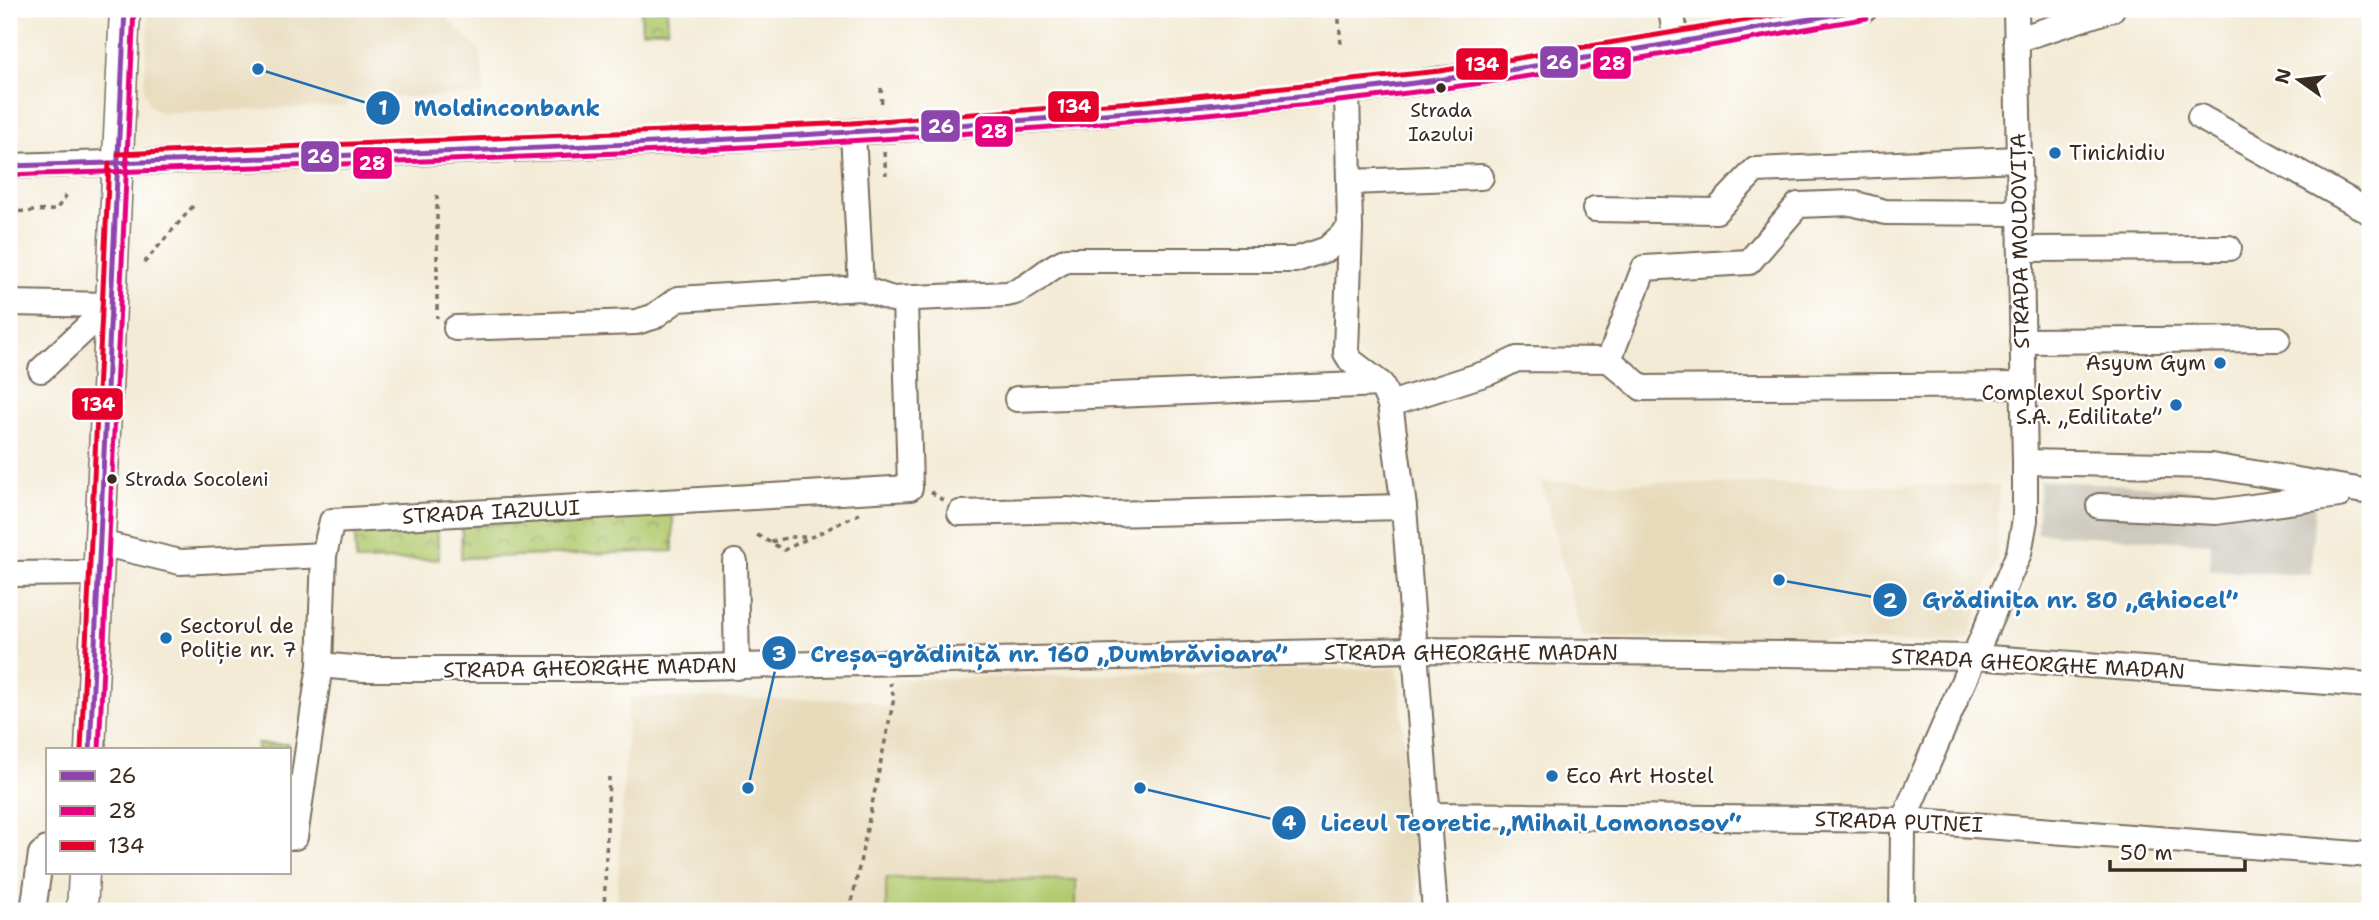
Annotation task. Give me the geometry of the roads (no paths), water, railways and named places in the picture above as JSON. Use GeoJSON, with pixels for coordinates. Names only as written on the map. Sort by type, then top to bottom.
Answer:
{"type":"FeatureCollection","features":[{"type":"Feature","properties":{"kind":"main road"},"geometry":{"type":"LineString","coordinates":[[90,748],[125,9]]}},
{"type":"Feature","properties":{"kind":"main road"},"geometry":{"type":"LineString","coordinates":[[82,911],[84,874]]}},
{"type":"Feature","properties":{"kind":"street"},"geometry":{"type":"LineString","coordinates":[[1671,9],[1676,42]]}},
{"type":"Feature","properties":{"kind":"street"},"geometry":{"type":"LineString","coordinates":[[9,166],[853,132],[1347,91],[1441,80],[1865,9]]}},
{"type":"Feature","properties":{"kind":"street","name":"STRADA MOLDOVIȚA"},"geometry":{"type":"LineString","coordinates":[[1902,911],[1903,832],[1906,820],[1918,782],[2019,553],[2025,520],[2016,9]]}},
{"type":"Feature","properties":{"kind":"street"},"geometry":{"type":"LineString","coordinates":[[2016,40],[2112,9]]}},
{"type":"Feature","properties":{"kind":"street"},"geometry":{"type":"LineString","coordinates":[[1347,91],[1350,228],[1346,353],[1386,394],[1404,507],[1435,911]]}},
{"type":"Feature","properties":{"kind":"street"},"geometry":{"type":"LineString","coordinates":[[2200,117],[2370,212]]}},
{"type":"Feature","properties":{"kind":"street"},"geometry":{"type":"LineString","coordinates":[[853,132],[861,288]]}},
{"type":"Feature","properties":{"kind":"street"},"geometry":{"type":"LineString","coordinates":[[1595,209],[1716,211],[1755,170],[2019,159]]}},
{"type":"Feature","properties":{"kind":"street"},"geometry":{"type":"LineString","coordinates":[[1350,182],[1481,177]]}},
{"type":"Feature","properties":{"kind":"street"},"geometry":{"type":"LineString","coordinates":[[1609,360],[1644,268],[1749,262],[1798,205],[1852,203],[1885,212],[2020,213]]}},
{"type":"Feature","properties":{"kind":"street"},"geometry":{"type":"LineString","coordinates":[[456,328],[636,321],[653,317],[678,299],[861,288],[892,299],[1016,293],[1048,268],[1067,260],[1295,260],[1327,249],[1350,228]]}},
{"type":"Feature","properties":{"kind":"street"},"geometry":{"type":"LineString","coordinates":[[2021,249],[2229,247]]}},
{"type":"Feature","properties":{"kind":"street","name":"STRADA IAZULUI"},"geometry":{"type":"LineString","coordinates":[[324,555],[332,521],[910,488],[905,299]]}},
{"type":"Feature","properties":{"kind":"street"},"geometry":{"type":"LineString","coordinates":[[9,303],[111,304]]}},
{"type":"Feature","properties":{"kind":"street"},"geometry":{"type":"LineString","coordinates":[[41,370],[111,304]]}},
{"type":"Feature","properties":{"kind":"street"},"geometry":{"type":"LineString","coordinates":[[2022,341],[2278,339]]}},
{"type":"Feature","properties":{"kind":"street"},"geometry":{"type":"LineString","coordinates":[[1017,399],[1386,394],[1490,372],[1517,359],[1609,360],[1642,388],[2023,385]]}},
{"type":"Feature","properties":{"kind":"street"},"geometry":{"type":"LineString","coordinates":[[2025,462],[2211,466],[2365,492]]}},
{"type":"Feature","properties":{"kind":"street"},"geometry":{"type":"LineString","coordinates":[[2099,506],[2216,512],[2365,492]]}},
{"type":"Feature","properties":{"kind":"street"},"geometry":{"type":"LineString","coordinates":[[960,513],[1068,510],[1119,513],[1404,507]]}},
{"type":"Feature","properties":{"kind":"street"},"geometry":{"type":"LineString","coordinates":[[100,543],[180,562],[324,555],[320,665],[295,837],[290,837]]}},
{"type":"Feature","properties":{"kind":"street"},"geometry":{"type":"LineString","coordinates":[[735,562],[737,667]]}},
{"type":"Feature","properties":{"kind":"street"},"geometry":{"type":"LineString","coordinates":[[9,574],[98,573]]}},
{"type":"Feature","properties":{"kind":"street","name":"STRADA GHEORGHE MADAN"},"geometry":{"type":"LineString","coordinates":[[320,665],[363,669],[737,667],[1413,650],[1974,657],[2370,685]]}},
{"type":"Feature","properties":{"kind":"street","name":"STRADA PUTNEI"},"geometry":{"type":"LineString","coordinates":[[1426,815],[1906,820],[2370,855]]}},
{"type":"Feature","properties":{"kind":"street"},"geometry":{"type":"LineString","coordinates":[[33,911],[41,854],[46,850]]}},
{"type":"Feature","properties":{"kind":"place","name":"Moldinconbank"},"geometry":{"type":"Point","coordinates":[258,69]}},
{"type":"Feature","properties":{"kind":"place","name":"Strada Iazului"},"geometry":{"type":"Point","coordinates":[1441,88]}},
{"type":"Feature","properties":{"kind":"place","name":"Tinichidiu"},"geometry":{"type":"Point","coordinates":[2055,153]}},
{"type":"Feature","properties":{"kind":"place","name":"Asyum Gym"},"geometry":{"type":"Point","coordinates":[2220,363]}},
{"type":"Feature","properties":{"kind":"place","name":"Complexul Sportiv S.A. „Edilitate”"},"geometry":{"type":"Point","coordinates":[2176,405]}},
{"type":"Feature","properties":{"kind":"place","name":"Strada Socoleni"},"geometry":{"type":"Point","coordinates":[112,479]}},
{"type":"Feature","properties":{"kind":"place","name":"Grădinița nr. 80 „Ghiocel”"},"geometry":{"type":"Point","coordinates":[1779,580]}},
{"type":"Feature","properties":{"kind":"place","name":"Sectorul de Poliție nr. 7"},"geometry":{"type":"Point","coordinates":[166,638]}},
{"type":"Feature","properties":{"kind":"place","name":"Eco Art Hostel"},"geometry":{"type":"Point","coordinates":[1552,776]}},
{"type":"Feature","properties":{"kind":"place","name":"Creșa-grădiniță nr. 160 „Dumbrăvioara”"},"geometry":{"type":"Point","coordinates":[748,788]}},
{"type":"Feature","properties":{"kind":"place","name":"Liceul Teoretic „Mihail Lomonosov“"},"geometry":{"type":"Point","coordinates":[1140,788]}}]}
